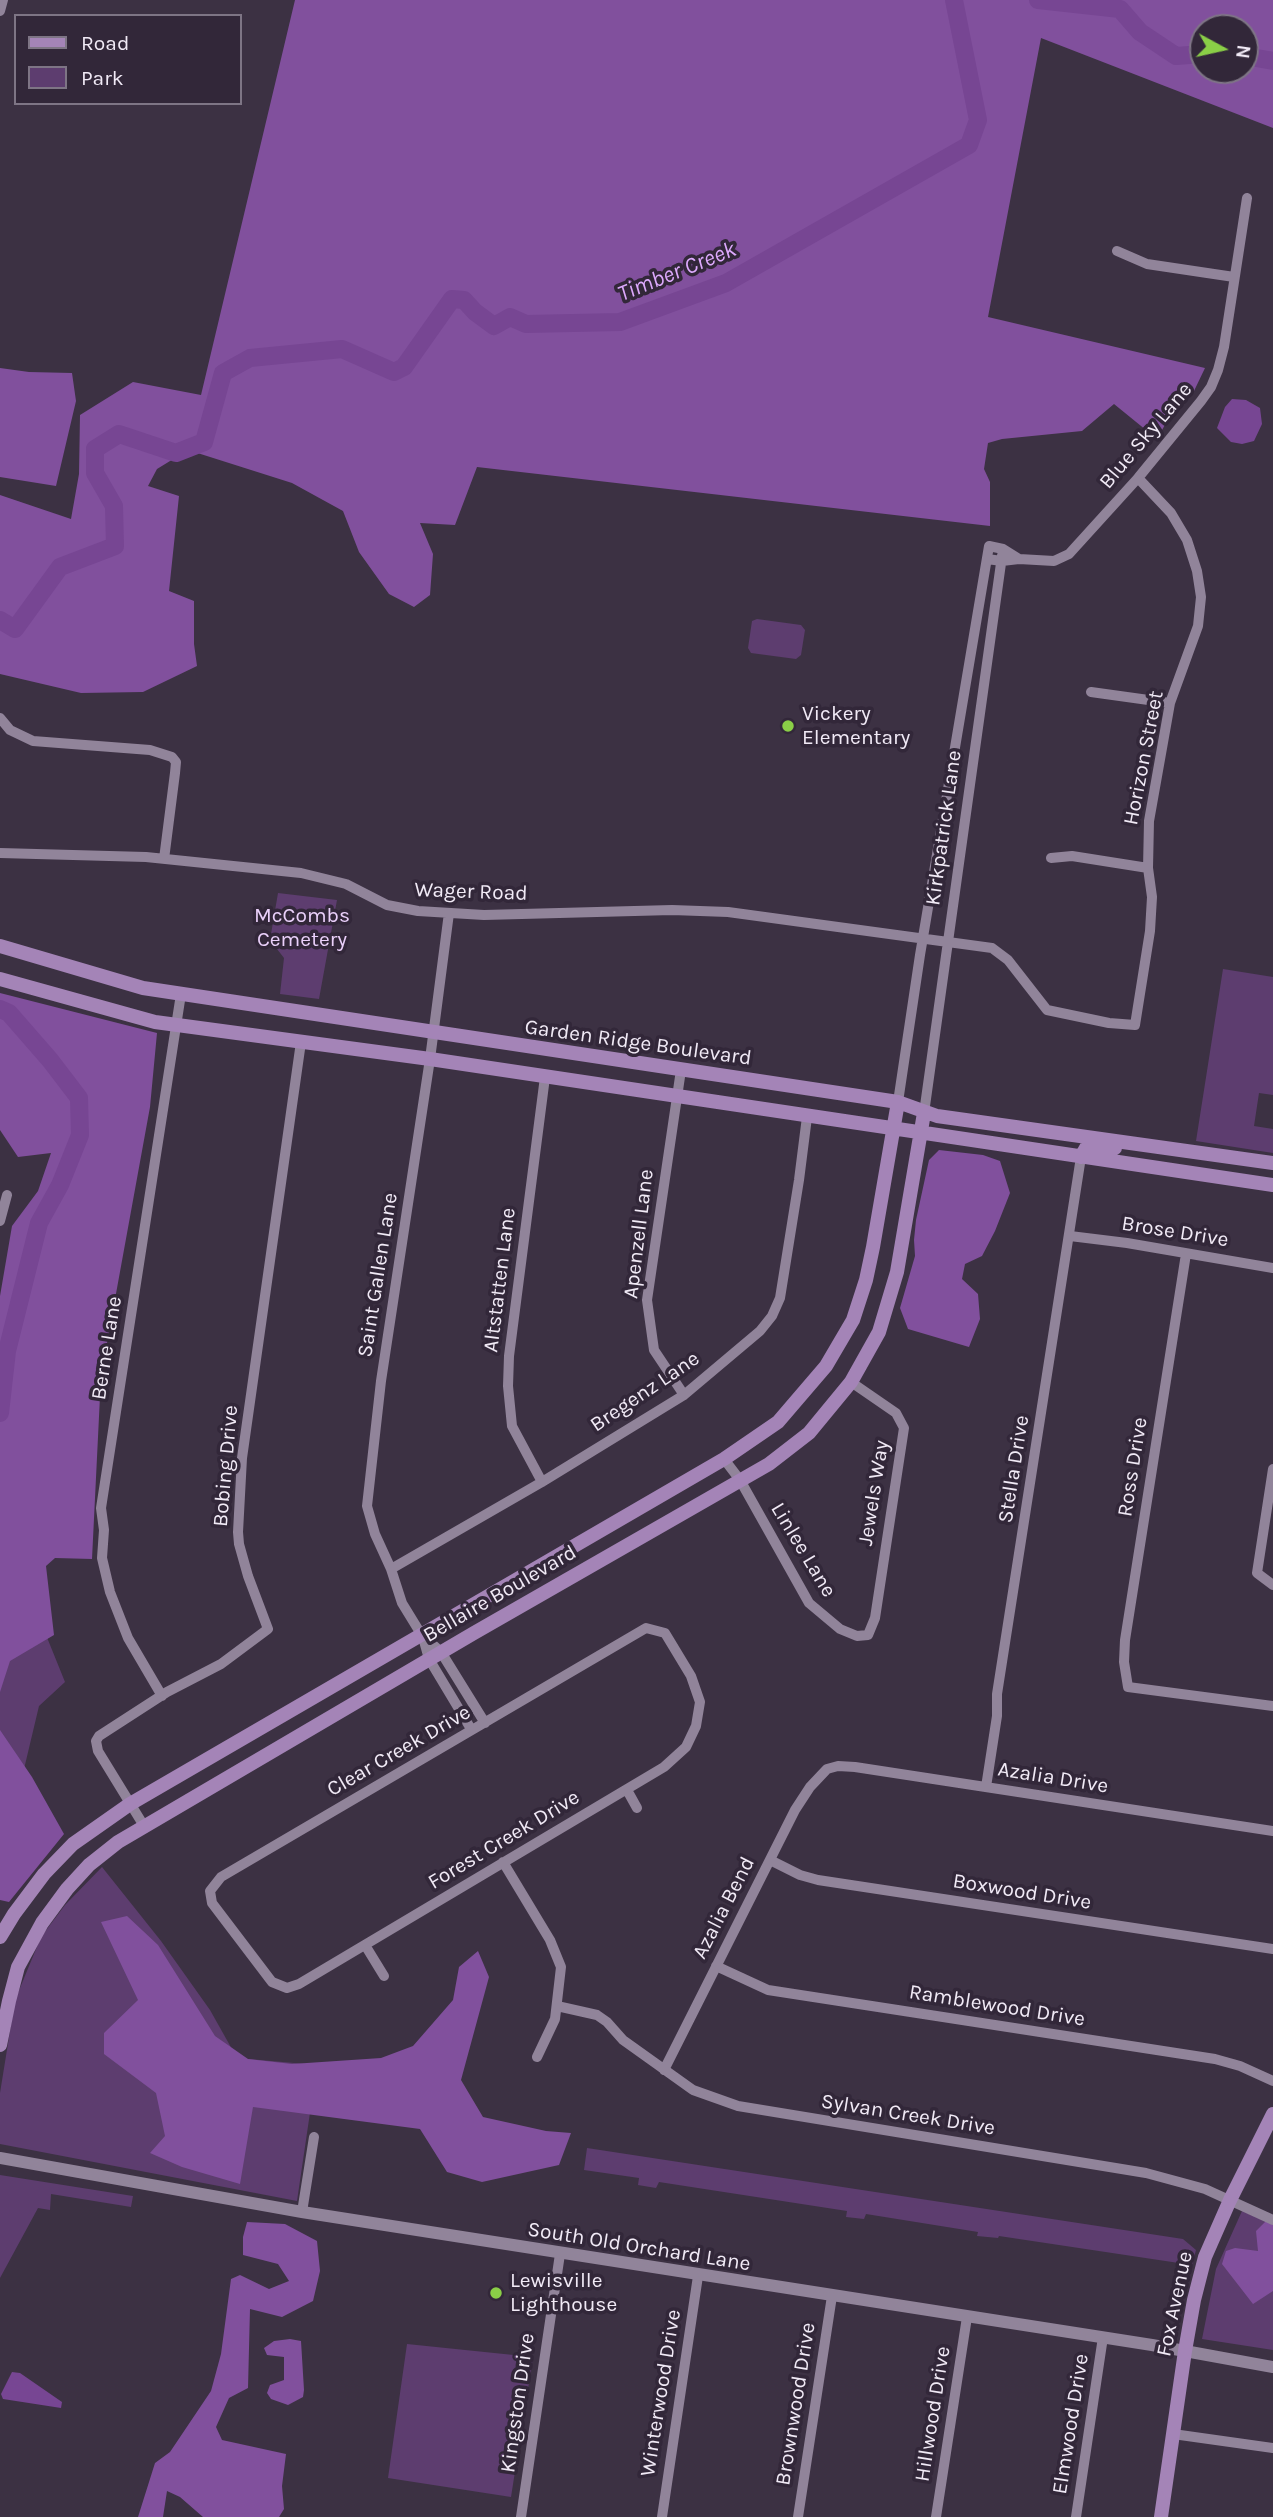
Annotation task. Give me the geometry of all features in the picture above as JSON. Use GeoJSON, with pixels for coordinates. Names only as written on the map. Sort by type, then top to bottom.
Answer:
{"type":"FeatureCollection","features":[{"type":"Feature","properties":{"kind":"main road","name":"Garden Ridge Boulevard"},"geometry":{"type":"LineString","coordinates":[[4,947],[143,988],[898,1102],[923,1113],[1273,1163]]}},
{"type":"Feature","properties":{"kind":"main road"},"geometry":{"type":"LineString","coordinates":[[0,979],[132,1017],[176,1025],[430,1059],[1273,1185]]}},
{"type":"Feature","properties":{"kind":"main road","name":"Bellaire Boulevard"},"geometry":{"type":"LineString","coordinates":[[0,1937],[44,1874],[83,1836],[130,1804],[724,1459],[758,1438],[783,1416],[826,1366],[847,1333],[866,1280],[898,1102]]}},
{"type":"Feature","properties":{"kind":"main road","name":"Bellaire Boulevard"},"geometry":{"type":"LineString","coordinates":[[0,2045],[18,1968],[41,1923],[89,1865],[118,1842],[769,1464],[809,1433],[851,1382],[878,1332],[892,1291],[902,1247],[923,1113]]}},
{"type":"Feature","properties":{"kind":"main road"},"geometry":{"type":"LineString","coordinates":[[1081,1157],[1086,1148],[1165,1147]]}},
{"type":"Feature","properties":{"kind":"main road","name":"Fox Avenue"},"geometry":{"type":"LineString","coordinates":[[1161,2517],[1185,2351],[1205,2257],[1273,2114]]}},
{"type":"Feature","properties":{"kind":"street"},"geometry":{"type":"LineString","coordinates":[[0,11],[4,0]]}},
{"type":"Feature","properties":{"kind":"street","name":"Blue Sky Lane"},"geometry":{"type":"LineString","coordinates":[[1002,562],[1019,559],[1054,561],[1069,554],[1138,478],[1211,387],[1224,347],[1247,198]]}},
{"type":"Feature","properties":{"kind":"street"},"geometry":{"type":"LineString","coordinates":[[1117,251],[1147,264],[1234,277]]}},
{"type":"Feature","properties":{"kind":"street","name":"Horizon Street"},"geometry":{"type":"LineString","coordinates":[[1135,1025],[1150,931],[1152,897],[1148,868],[1149,821],[1170,702],[1198,626],[1201,597],[1200,583],[1187,540],[1171,513],[1138,478]]}},
{"type":"Feature","properties":{"kind":"street","name":"Blue Sky Lane"},"geometry":{"type":"LineString","coordinates":[[989,546],[1003,549],[1019,559]]}},
{"type":"Feature","properties":{"kind":"street","name":"Kirkpatrick Lane"},"geometry":{"type":"LineString","coordinates":[[898,1102],[922,938],[989,546]]}},
{"type":"Feature","properties":{"kind":"street","name":"Kirkpatrick Lane"},"geometry":{"type":"LineString","coordinates":[[923,1113],[1003,549]]}},
{"type":"Feature","properties":{"kind":"street"},"geometry":{"type":"LineString","coordinates":[[987,559],[1002,562]]}},
{"type":"Feature","properties":{"kind":"street"},"geometry":{"type":"LineString","coordinates":[[1091,692],[1170,702]]}},
{"type":"Feature","properties":{"kind":"street"},"geometry":{"type":"LineString","coordinates":[[0,718],[10,730],[33,741],[150,750],[172,757],[176,762],[164,859]]}},
{"type":"Feature","properties":{"kind":"street","name":"Wager Road"},"geometry":{"type":"LineString","coordinates":[[0,853],[164,859],[301,873],[346,884],[387,905],[418,911],[484,915],[672,910],[728,912],[992,948],[1008,960],[1047,1010],[1109,1023],[1135,1025]]}},
{"type":"Feature","properties":{"kind":"street"},"geometry":{"type":"LineString","coordinates":[[1051,858],[1072,856],[1148,868]]}},
{"type":"Feature","properties":{"kind":"street","name":"Saint Gallen Lane"},"geometry":{"type":"LineString","coordinates":[[435,1656],[402,1603],[367,1506],[381,1381],[430,1059],[449,913]]}},
{"type":"Feature","properties":{"kind":"street","name":"Berne Lane"},"geometry":{"type":"LineString","coordinates":[[162,1696],[128,1638],[110,1592],[102,1558],[102,1508],[181,994]]}},
{"type":"Feature","properties":{"kind":"street","name":"Bobing Drive"},"geometry":{"type":"LineString","coordinates":[[144,1826],[97,1751],[96,1741],[102,1732],[221,1664],[268,1629],[239,1544],[242,1458],[301,1042]]}},
{"type":"Feature","properties":{"kind":"street","name":"Apenzell Lane"},"geometry":{"type":"LineString","coordinates":[[681,1070],[647,1300],[654,1350],[684,1395]]}},
{"type":"Feature","properties":{"kind":"street","name":"Altstatten Lane"},"geometry":{"type":"LineString","coordinates":[[542,1482],[513,1426],[508,1386],[509,1356],[545,1077]]}},
{"type":"Feature","properties":{"kind":"street","name":"Bregenz Lane"},"geometry":{"type":"LineString","coordinates":[[391,1569],[542,1482],[684,1395],[760,1331],[772,1316],[783,1285],[800,1181],[807,1117]]}},
{"type":"Feature","properties":{"kind":"street","name":"Stella Drive"},"geometry":{"type":"LineString","coordinates":[[986,1787],[997,1717],[997,1694],[1081,1157]]}},
{"type":"Feature","properties":{"kind":"street"},"geometry":{"type":"LineString","coordinates":[[0,1221],[7,1195]]}},
{"type":"Feature","properties":{"kind":"street","name":"Brose Drive"},"geometry":{"type":"LineString","coordinates":[[1070,1237],[1273,1268]]}},
{"type":"Feature","properties":{"kind":"street","name":"Ross Drive"},"geometry":{"type":"LineString","coordinates":[[1186,1254],[1125,1640],[1124,1661],[1128,1687],[1273,1706]]}},
{"type":"Feature","properties":{"kind":"street","name":"Jewels Way"},"geometry":{"type":"LineString","coordinates":[[851,1382],[896,1413],[904,1428],[875,1618],[868,1634]]}},
{"type":"Feature","properties":{"kind":"street","name":"Linlee Lane"},"geometry":{"type":"LineString","coordinates":[[724,1459],[740,1480],[809,1603],[840,1629],[857,1636],[868,1634]]}},
{"type":"Feature","properties":{"kind":"street"},"geometry":{"type":"LineString","coordinates":[[1273,1469],[1257,1573],[1273,1585]]}},
{"type":"Feature","properties":{"kind":"street","name":"Clear Creek Drive"},"geometry":{"type":"LineString","coordinates":[[241,1942],[212,1903],[210,1891],[221,1878],[634,1633],[646,1628],[665,1633]]}},
{"type":"Feature","properties":{"kind":"street","name":"Forest Creek Drive"},"geometry":{"type":"LineString","coordinates":[[241,1942],[272,1982],[287,1988],[299,1984],[664,1768],[686,1747],[698,1720],[700,1702],[698,1692],[665,1633]]}},
{"type":"Feature","properties":{"kind":"street"},"geometry":{"type":"LineString","coordinates":[[435,1656],[485,1723]]}},
{"type":"Feature","properties":{"kind":"street"},"geometry":{"type":"LineString","coordinates":[[435,1656],[471,1729]]}},
{"type":"Feature","properties":{"kind":"street","name":"Azalia Drive"},"geometry":{"type":"LineString","coordinates":[[827,1769],[838,1766],[855,1767],[1273,1831]]}},
{"type":"Feature","properties":{"kind":"street","name":"Azalia Bend"},"geometry":{"type":"LineString","coordinates":[[664,2070],[803,1799],[827,1769]]}},
{"type":"Feature","properties":{"kind":"street"},"geometry":{"type":"LineString","coordinates":[[627,1790],[637,1808]]}},
{"type":"Feature","properties":{"kind":"street","name":"Boxwood Drive"},"geometry":{"type":"LineString","coordinates":[[770,1860],[800,1875],[818,1880],[1273,1950]]}},
{"type":"Feature","properties":{"kind":"street"},"geometry":{"type":"LineString","coordinates":[[503,1862],[558,1956],[561,1967],[555,2019],[537,2057]]}},
{"type":"Feature","properties":{"kind":"street"},"geometry":{"type":"LineString","coordinates":[[365,1945],[384,1976]]}},
{"type":"Feature","properties":{"kind":"street","name":"Ramblewood Drive"},"geometry":{"type":"LineString","coordinates":[[716,1966],[768,1990],[1215,2059],[1240,2066],[1273,2081]]}},
{"type":"Feature","properties":{"kind":"street","name":"Sylvan Creek Drive"},"geometry":{"type":"LineString","coordinates":[[557,2006],[597,2015],[623,2040],[693,2090],[738,2106],[1146,2173],[1178,2180],[1273,2220]]}},
{"type":"Feature","properties":{"kind":"street"},"geometry":{"type":"LineString","coordinates":[[302,2212],[314,2137]]}},
{"type":"Feature","properties":{"kind":"street","name":"South Old Orchard Lane"},"geometry":{"type":"LineString","coordinates":[[0,2158],[302,2212],[698,2276],[1103,2337],[1273,2367]]}},
{"type":"Feature","properties":{"kind":"street","name":"Kingston Drive"},"geometry":{"type":"LineString","coordinates":[[521,2517],[560,2254]]}},
{"type":"Feature","properties":{"kind":"street","name":"Winterwood Drive"},"geometry":{"type":"LineString","coordinates":[[662,2517],[698,2276]]}},
{"type":"Feature","properties":{"kind":"street","name":"Brownwood Drive"},"geometry":{"type":"LineString","coordinates":[[798,2517],[832,2296]]}},
{"type":"Feature","properties":{"kind":"street","name":"Hillwood Drive"},"geometry":{"type":"LineString","coordinates":[[936,2517],[967,2317]]}},
{"type":"Feature","properties":{"kind":"street","name":"Elmwood Drive"},"geometry":{"type":"LineString","coordinates":[[1076,2517],[1103,2337]]}},
{"type":"Feature","properties":{"kind":"street"},"geometry":{"type":"LineString","coordinates":[[1173,2434],[1273,2448]]}},
{"type":"Feature","properties":{"kind":"green space"},"geometry":{"type":"Polygon","coordinates":[[[757,619],[801,625],[805,630],[801,655],[796,659],[751,653],[748,648],[752,621],[757,619]]]}},
{"type":"Feature","properties":{"kind":"green space","name":"McCombs Cemetery"},"geometry":{"type":"Polygon","coordinates":[[[278,893],[337,900],[319,999],[280,994],[284,958],[270,940],[278,893]]]}},
{"type":"Feature","properties":{"kind":"green space"},"geometry":{"type":"Polygon","coordinates":[[[1223,969],[1273,977],[1273,1095],[1259,1093],[1254,1126],[1273,1129],[1273,1153],[1196,1141],[1223,969]]]}},
{"type":"Feature","properties":{"kind":"green space"},"geometry":{"type":"Polygon","coordinates":[[[0,1603],[44,1630],[65,1682],[39,1706],[0,1870],[0,1603]]]}},
{"type":"Feature","properties":{"kind":"green space"},"geometry":{"type":"Polygon","coordinates":[[[102,1867],[161,1941],[210,2010],[237,2058],[317,2065],[297,2201],[0,2144],[0,2093],[15,2000],[41,1937],[65,1905],[102,1867]]]}},
{"type":"Feature","properties":{"kind":"green space"},"geometry":{"type":"Polygon","coordinates":[[[587,2148],[1183,2239],[1196,2250],[1192,2265],[999,2236],[977,2236],[978,2232],[866,2214],[864,2219],[846,2217],[847,2211],[659,2182],[656,2188],[638,2185],[639,2178],[584,2170],[587,2148]]]}},
{"type":"Feature","properties":{"kind":"green space"},"geometry":{"type":"Polygon","coordinates":[[[0,2175],[133,2196],[131,2207],[51,2194],[50,2210],[38,2208],[0,2278],[0,2175]]]}},
{"type":"Feature","properties":{"kind":"green space"},"geometry":{"type":"Polygon","coordinates":[[[1242,2211],[1273,2224],[1273,2350],[1202,2339],[1216,2269],[1242,2211]]]}},
{"type":"Feature","properties":{"kind":"green space"},"geometry":{"type":"Polygon","coordinates":[[[407,2344],[533,2357],[511,2497],[388,2478],[407,2344]]]}},
{"type":"Feature","properties":{"kind":"shaded area"},"geometry":{"type":"Polygon","coordinates":[[[295,0],[1273,0],[1273,128],[1041,38],[988,317],[1205,368],[1194,391],[1171,414],[1157,439],[1114,404],[1082,431],[1002,439],[988,443],[984,469],[990,482],[990,526],[477,467],[455,525],[420,523],[433,554],[430,595],[414,607],[389,594],[359,552],[343,511],[292,483],[188,450],[157,469],[148,486],[179,496],[169,591],[194,601],[197,666],[143,692],[81,693],[0,674],[0,495],[71,519],[79,474],[80,415],[133,382],[201,395],[295,0]]]}},
{"type":"Feature","properties":{"kind":"shaded area"},"geometry":{"type":"Polygon","coordinates":[[[0,368],[72,373],[76,401],[56,486],[0,477],[0,368]]]}},
{"type":"Feature","properties":{"kind":"shaded area"},"geometry":{"type":"Polygon","coordinates":[[[1232,399],[1246,400],[1260,408],[1262,424],[1254,441],[1242,444],[1231,442],[1217,428],[1225,407],[1232,399]]]}},
{"type":"Feature","properties":{"kind":"shaded area"},"geometry":{"type":"Polygon","coordinates":[[[0,993],[157,1033],[150,1107],[101,1376],[92,1559],[55,1558],[46,1566],[54,1635],[10,1661],[0,1692],[0,1296],[12,1226],[38,1191],[51,1153],[18,1157],[0,1130],[0,993]]]}},
{"type":"Feature","properties":{"kind":"shaded area"},"geometry":{"type":"Polygon","coordinates":[[[939,1150],[983,1155],[1000,1161],[1010,1193],[982,1256],[965,1264],[962,1279],[978,1294],[980,1319],[969,1347],[908,1329],[900,1308],[915,1256],[916,1220],[929,1160],[939,1150]]]}},
{"type":"Feature","properties":{"kind":"shaded area"},"geometry":{"type":"Polygon","coordinates":[[[0,1730],[32,1777],[64,1834],[9,1902],[0,1900],[0,1730]]]}},
{"type":"Feature","properties":{"kind":"shaded area"},"geometry":{"type":"Polygon","coordinates":[[[127,1916],[158,1945],[215,2036],[248,2059],[292,2064],[381,2058],[413,2046],[453,2000],[459,1967],[478,1951],[489,1977],[461,2080],[483,2117],[546,2131],[571,2133],[559,2165],[482,2182],[447,2172],[420,2129],[253,2107],[240,2184],[182,2167],[150,2153],[165,2136],[156,2093],[104,2054],[104,2033],[138,2000],[101,1922],[127,1916]]]}},
{"type":"Feature","properties":{"kind":"shaded area"},"geometry":{"type":"Polygon","coordinates":[[[1268,2219],[1273,2221],[1273,2291],[1253,2304],[1222,2264],[1226,2251],[1235,2248],[1258,2251],[1256,2231],[1268,2219]]]}},
{"type":"Feature","properties":{"kind":"shaded area"},"geometry":{"type":"Polygon","coordinates":[[[247,2222],[285,2224],[317,2241],[320,2271],[313,2301],[282,2317],[250,2309],[248,2388],[229,2398],[216,2427],[222,2440],[286,2454],[282,2486],[284,2509],[279,2517],[203,2517],[180,2497],[167,2491],[163,2517],[138,2517],[155,2463],[170,2452],[211,2391],[221,2354],[231,2279],[240,2275],[269,2289],[289,2281],[278,2264],[243,2255],[243,2237],[247,2222]]]}},
{"type":"Feature","properties":{"kind":"shaded area"},"geometry":{"type":"Polygon","coordinates":[[[274,2341],[301,2341],[304,2390],[303,2397],[288,2405],[271,2399],[267,2393],[270,2385],[284,2380],[284,2357],[267,2355],[264,2348],[274,2341]]]}},
{"type":"Feature","properties":{"kind":"shaded area"},"geometry":{"type":"Polygon","coordinates":[[[12,2372],[20,2373],[62,2402],[61,2408],[3,2399],[1,2394],[12,2372]]]}},
{"type":"Feature","properties":{"kind":"waterway","name":"Timber Creek"},"geometry":{"type":"LineString","coordinates":[[0,620],[15,629],[60,567],[115,546],[114,506],[95,473],[95,449],[119,434],[176,453],[204,442],[223,373],[250,358],[342,349],[394,372],[404,367],[452,299],[464,300],[494,326],[510,317],[526,324],[620,322],[726,283],[969,145],[978,120],[954,0]]}},
{"type":"Feature","properties":{"kind":"waterway","name":"Timber Creek"},"geometry":{"type":"LineString","coordinates":[[1038,0],[1120,9],[1140,32],[1176,56],[1189,55]]}},
{"type":"Feature","properties":{"kind":"waterway","name":"Timber Creek"},"geometry":{"type":"LineString","coordinates":[[1259,58],[1273,61]]}},
{"type":"Feature","properties":{"kind":"waterway","name":"Timber Creek"},"geometry":{"type":"LineString","coordinates":[[0,1009],[9,1013],[79,1098],[80,1135],[60,1185],[39,1223],[7,1351],[0,1413]]}},
{"type":"Feature","properties":{"kind":"place","name":"Vickery Elementary"},"geometry":{"type":"Point","coordinates":[788,726]}},
{"type":"Feature","properties":{"kind":"place","name":"Lewisville Lighthouse"},"geometry":{"type":"Point","coordinates":[496,2293]}}]}
